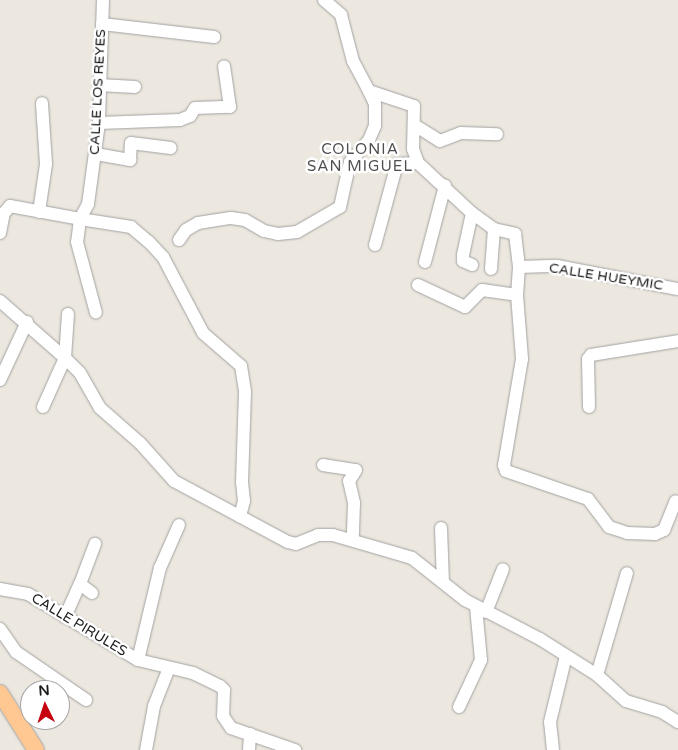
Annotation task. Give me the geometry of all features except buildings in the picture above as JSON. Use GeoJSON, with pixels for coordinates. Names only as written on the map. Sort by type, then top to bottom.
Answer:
{"type":"FeatureCollection","features":[{"type":"Feature","properties":{"kind":"main road"},"geometry":{"type":"LineString","coordinates":[[1,694],[36,750]]}},
{"type":"Feature","properties":{"kind":"street","name":"CALLE LOS REYES"},"geometry":{"type":"LineString","coordinates":[[96,313],[77,242],[80,219],[88,204],[96,154],[99,123],[103,0]]}},
{"type":"Feature","properties":{"kind":"street"},"geometry":{"type":"LineString","coordinates":[[179,240],[186,230],[198,223],[231,218],[245,220],[264,231],[278,234],[297,232],[340,208],[350,162],[369,140],[375,126],[375,104],[353,61],[341,15],[324,0]]}},
{"type":"Feature","properties":{"kind":"street"},"geometry":{"type":"LineString","coordinates":[[102,24],[214,37]]}},
{"type":"Feature","properties":{"kind":"street"},"geometry":{"type":"LineString","coordinates":[[99,123],[185,120],[195,108],[230,107],[224,66]]}},
{"type":"Feature","properties":{"kind":"street"},"geometry":{"type":"LineString","coordinates":[[99,85],[134,87]]}},
{"type":"Feature","properties":{"kind":"street"},"geometry":{"type":"LineString","coordinates":[[369,91],[414,106],[416,126],[414,149],[418,163],[472,213],[494,229],[515,234],[519,267],[516,295],[522,359],[504,465],[506,471],[588,499],[609,527],[627,533],[655,534],[664,530],[676,501]]}},
{"type":"Feature","properties":{"kind":"street"},"geometry":{"type":"LineString","coordinates":[[39,212],[46,164],[42,103]]}},
{"type":"Feature","properties":{"kind":"street"},"geometry":{"type":"LineString","coordinates":[[416,126],[440,142],[461,133],[498,134]]}},
{"type":"Feature","properties":{"kind":"street"},"geometry":{"type":"LineString","coordinates":[[96,154],[130,160],[131,142],[171,148]]}},
{"type":"Feature","properties":{"kind":"street"},"geometry":{"type":"LineString","coordinates":[[375,245],[397,164],[418,163]]}},
{"type":"Feature","properties":{"kind":"street"},"geometry":{"type":"LineString","coordinates":[[424,262],[445,186]]}},
{"type":"Feature","properties":{"kind":"street"},"geometry":{"type":"LineString","coordinates":[[0,234],[6,208],[39,212],[132,227],[163,257],[203,333],[241,366],[245,392],[242,482],[244,501],[240,516]]}},
{"type":"Feature","properties":{"kind":"street"},"geometry":{"type":"LineString","coordinates":[[472,213],[463,255],[463,261],[472,265]]}},
{"type":"Feature","properties":{"kind":"street"},"geometry":{"type":"LineString","coordinates":[[491,269],[494,229]]}},
{"type":"Feature","properties":{"kind":"street","name":"CALLE HUEYMIC"},"geometry":{"type":"LineString","coordinates":[[519,267],[557,266],[678,289]]}},
{"type":"Feature","properties":{"kind":"street"},"geometry":{"type":"LineString","coordinates":[[418,285],[465,307],[482,290],[516,295]]}},
{"type":"Feature","properties":{"kind":"street"},"geometry":{"type":"LineString","coordinates":[[0,301],[27,322],[80,373],[100,408],[140,444],[166,475],[288,542],[296,544],[318,535],[353,540],[412,558],[481,609],[597,675],[626,701],[662,712],[678,722]]}},
{"type":"Feature","properties":{"kind":"street"},"geometry":{"type":"LineString","coordinates":[[42,407],[65,358],[68,314]]}},
{"type":"Feature","properties":{"kind":"street"},"geometry":{"type":"LineString","coordinates":[[0,380],[27,322]]}},
{"type":"Feature","properties":{"kind":"street"},"geometry":{"type":"LineString","coordinates":[[589,407],[588,359],[591,355],[678,341]]}},
{"type":"Feature","properties":{"kind":"street"},"geometry":{"type":"LineString","coordinates":[[324,466],[356,470],[349,482],[354,503],[353,540]]}},
{"type":"Feature","properties":{"kind":"street"},"geometry":{"type":"LineString","coordinates":[[138,660],[160,568],[178,525]]}},
{"type":"Feature","properties":{"kind":"street"},"geometry":{"type":"LineString","coordinates":[[441,528],[443,582]]}},
{"type":"Feature","properties":{"kind":"street"},"geometry":{"type":"LineString","coordinates":[[65,617],[96,544]]}},
{"type":"Feature","properties":{"kind":"street"},"geometry":{"type":"LineString","coordinates":[[459,707],[481,660],[481,609],[504,569]]}},
{"type":"Feature","properties":{"kind":"street"},"geometry":{"type":"LineString","coordinates":[[597,675],[627,573]]}},
{"type":"Feature","properties":{"kind":"street"},"geometry":{"type":"LineString","coordinates":[[80,584],[92,593]]}},
{"type":"Feature","properties":{"kind":"street","name":"CALLE PIRULES"},"geometry":{"type":"LineString","coordinates":[[0,589],[28,594],[138,660],[193,673],[220,686],[226,722],[231,728],[295,750]]}},
{"type":"Feature","properties":{"kind":"street"},"geometry":{"type":"LineString","coordinates":[[0,629],[16,652],[86,700]]}},
{"type":"Feature","properties":{"kind":"street"},"geometry":{"type":"LineString","coordinates":[[553,750],[550,722],[566,656]]}},
{"type":"Feature","properties":{"kind":"street"},"geometry":{"type":"LineString","coordinates":[[146,750],[154,706],[169,668]]}},
{"type":"Feature","properties":{"kind":"street"},"geometry":{"type":"LineString","coordinates":[[0,713],[1,694]]}},
{"type":"Feature","properties":{"kind":"street"},"geometry":{"type":"LineString","coordinates":[[250,734],[250,750]]}},
{"type":"Feature","properties":{"kind":"district","name":"COLONIA SAN MIGUEL"},"geometry":{"type":"Point","coordinates":[360,158]}}]}
